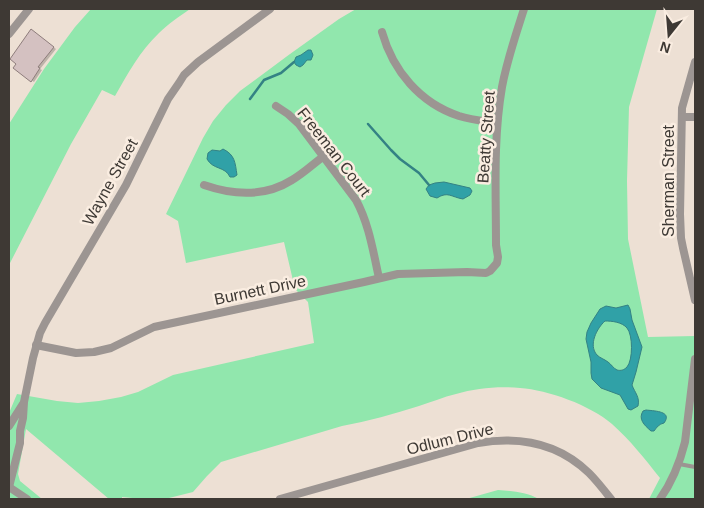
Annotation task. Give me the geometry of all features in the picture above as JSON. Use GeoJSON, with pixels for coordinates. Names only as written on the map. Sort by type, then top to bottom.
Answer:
{"type":"FeatureCollection","features":[{"type":"Feature","properties":{"kind":"street"},"geometry":{"type":"LineString","coordinates":[[9,34],[29,9]]}},
{"type":"Feature","properties":{"kind":"street","name":"Wayne Street"},"geometry":{"type":"LineString","coordinates":[[9,487],[20,443],[24,402],[36,345],[45,323],[126,185],[168,99],[179,83],[198,62],[270,9]]}},
{"type":"Feature","properties":{"kind":"street","name":"Beatty Street"},"geometry":{"type":"LineString","coordinates":[[493,268],[497,263],[498,257],[496,245],[497,123],[507,64],[524,9]]}},
{"type":"Feature","properties":{"kind":"street"},"geometry":{"type":"LineString","coordinates":[[382,32],[385,44],[398,69],[406,80],[423,96],[443,109],[459,116],[497,123]]}},
{"type":"Feature","properties":{"kind":"street","name":"Sherman Street"},"geometry":{"type":"LineString","coordinates":[[695,62],[684,100],[682,117],[680,214],[681,238],[695,300]]}},
{"type":"Feature","properties":{"kind":"street","name":"Freeman Court"},"geometry":{"type":"LineString","coordinates":[[276,106],[299,124],[353,195],[368,228],[379,278]]}},
{"type":"Feature","properties":{"kind":"street"},"geometry":{"type":"LineString","coordinates":[[682,117],[695,117]]}},
{"type":"Feature","properties":{"kind":"street"},"geometry":{"type":"LineString","coordinates":[[204,185],[232,192],[263,192],[289,182],[324,156]]}},
{"type":"Feature","properties":{"kind":"street","name":"Burnett Drive"},"geometry":{"type":"LineString","coordinates":[[36,345],[76,353],[94,352],[111,348],[154,327],[379,278],[398,274],[486,273],[493,268]]}},
{"type":"Feature","properties":{"kind":"street"},"geometry":{"type":"LineString","coordinates":[[660,499],[669,485],[685,442],[695,360]]}},
{"type":"Feature","properties":{"kind":"street","name":"Wayne Street"},"geometry":{"type":"LineString","coordinates":[[9,426],[24,402]]}},
{"type":"Feature","properties":{"kind":"street","name":"Odlum Drive"},"geometry":{"type":"LineString","coordinates":[[280,499],[478,443],[514,440],[533,442],[568,456],[588,473],[611,499]]}},
{"type":"Feature","properties":{"kind":"street"},"geometry":{"type":"LineString","coordinates":[[9,487],[27,499]]}},
{"type":"Feature","properties":{"kind":"lane"},"geometry":{"type":"LineString","coordinates":[[678,464],[695,467]]}},
{"type":"Feature","properties":{"kind":"green space"},"geometry":{"type":"Polygon","coordinates":[[[91,9],[190,9],[166,26],[152,40],[135,63],[115,96],[102,90],[71,144],[9,265],[9,124],[44,69],[91,9]]]}},
{"type":"Feature","properties":{"kind":"green space"},"geometry":{"type":"Polygon","coordinates":[[[356,9],[657,9],[629,107],[628,239],[648,337],[695,336],[695,499],[649,499],[660,478],[619,430],[603,417],[581,405],[556,395],[531,389],[504,387],[480,389],[451,395],[400,412],[342,426],[221,462],[193,492],[165,499],[122,497],[122,499],[109,499],[26,429],[18,474],[20,481],[42,499],[9,499],[9,413],[17,394],[78,403],[99,401],[138,392],[173,375],[314,343],[308,302],[295,289],[284,242],[186,263],[178,221],[166,214],[203,138],[213,121],[226,105],[240,91],[290,54],[356,9]]]}},
{"type":"Feature","properties":{"kind":"green space"},"geometry":{"type":"Polygon","coordinates":[[[498,490],[524,493],[539,499],[466,499],[498,490]]]}},
{"type":"Feature","properties":{"kind":"water"},"geometry":{"type":"Polygon","coordinates":[[[311,50],[313,55],[311,60],[307,60],[300,67],[296,65],[294,62],[296,57],[311,50]]]}},
{"type":"Feature","properties":{"kind":"water"},"geometry":{"type":"Polygon","coordinates":[[[223,149],[234,159],[237,175],[234,177],[230,177],[225,171],[212,165],[207,159],[208,153],[212,150],[220,151],[223,149]]]}},
{"type":"Feature","properties":{"kind":"water"},"geometry":{"type":"Polygon","coordinates":[[[444,182],[470,188],[472,191],[470,195],[463,199],[447,195],[437,198],[430,196],[426,189],[429,185],[444,182]]]}},
{"type":"Feature","properties":{"kind":"water"},"geometry":{"type":"Polygon","coordinates":[[[628,305],[642,347],[632,385],[638,398],[638,406],[631,410],[628,409],[620,395],[601,388],[592,379],[591,362],[586,339],[591,323],[600,309],[606,306],[616,308],[628,305]],[[605,321],[599,328],[593,342],[594,351],[616,369],[622,370],[627,367],[630,359],[629,331],[622,324],[605,321]]]}},
{"type":"Feature","properties":{"kind":"water"},"geometry":{"type":"Polygon","coordinates":[[[643,411],[658,411],[666,416],[664,423],[659,425],[654,431],[648,429],[641,419],[643,411]]]}},
{"type":"Feature","properties":{"kind":"building"},"geometry":{"type":"Polygon","coordinates":[[[31,29],[54,47],[38,67],[40,68],[31,82],[13,68],[16,64],[10,59],[31,29]]]}},
{"type":"Feature","properties":{"kind":"waterway"},"geometry":{"type":"LineString","coordinates":[[250,99],[264,80],[281,73],[294,62]]}},
{"type":"Feature","properties":{"kind":"waterway"},"geometry":{"type":"LineString","coordinates":[[368,124],[391,150],[419,173],[429,185]]}}]}
